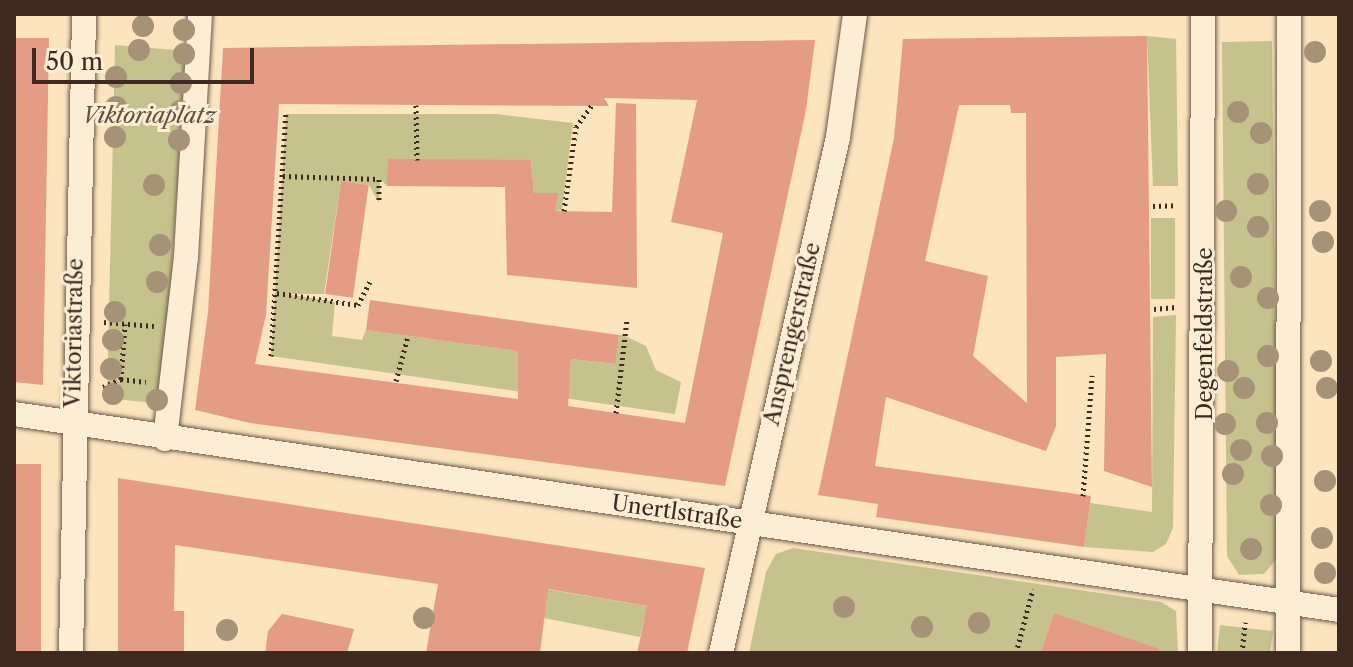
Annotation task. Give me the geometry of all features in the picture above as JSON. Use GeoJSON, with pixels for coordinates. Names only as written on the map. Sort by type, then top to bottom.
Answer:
{"type":"FeatureCollection","features":[{"type":"Feature","properties":{"kind":"street","name":"Viktoriastraße"},"geometry":{"type":"LineString","coordinates":[[71,653],[72,423],[84,14]]}},
{"type":"Feature","properties":{"kind":"street"},"geometry":{"type":"LineString","coordinates":[[165,439],[179,328],[200,14]]}},
{"type":"Feature","properties":{"kind":"street","name":"Ansprengerstraße"},"geometry":{"type":"LineString","coordinates":[[721,653],[838,137],[855,14]]}},
{"type":"Feature","properties":{"kind":"street","name":"Degenfeldstraße"},"geometry":{"type":"LineString","coordinates":[[1200,653],[1205,591],[1203,14]]}},
{"type":"Feature","properties":{"kind":"street"},"geometry":{"type":"LineString","coordinates":[[1288,653],[1289,14]]}},
{"type":"Feature","properties":{"kind":"street","name":"Unertlstraße"},"geometry":{"type":"LineString","coordinates":[[14,414],[165,439],[1339,610]]}},
{"type":"Feature","properties":{"kind":"path"},"geometry":{"type":"LineString","coordinates":[[416,105],[417,160]]}},
{"type":"Feature","properties":{"kind":"path"},"geometry":{"type":"LineString","coordinates":[[564,211],[576,127],[592,105]]}},
{"type":"Feature","properties":{"kind":"path"},"geometry":{"type":"LineString","coordinates":[[271,356],[286,114]]}},
{"type":"Feature","properties":{"kind":"path"},"geometry":{"type":"LineString","coordinates":[[283,176],[379,179],[379,203]]}},
{"type":"Feature","properties":{"kind":"path"},"geometry":{"type":"LineString","coordinates":[[277,293],[358,305],[370,281]]}},
{"type":"Feature","properties":{"kind":"path"},"geometry":{"type":"LineString","coordinates":[[616,413],[627,319]]}},
{"type":"Feature","properties":{"kind":"path"},"geometry":{"type":"LineString","coordinates":[[102,322],[179,328]]}},
{"type":"Feature","properties":{"kind":"path"},"geometry":{"type":"LineString","coordinates":[[121,379],[125,324]]}},
{"type":"Feature","properties":{"kind":"path"},"geometry":{"type":"LineString","coordinates":[[396,381],[408,336]]}},
{"type":"Feature","properties":{"kind":"path"},"geometry":{"type":"LineString","coordinates":[[1083,496],[1092,375]]}},
{"type":"Feature","properties":{"kind":"path"},"geometry":{"type":"LineString","coordinates":[[102,387],[121,379],[151,383]]}},
{"type":"Feature","properties":{"kind":"path"},"geometry":{"type":"LineString","coordinates":[[1016,653],[1034,584]]}},
{"type":"Feature","properties":{"kind":"green space"},"geometry":{"type":"Polygon","coordinates":[[[1147,36],[1176,39],[1178,186],[1153,186],[1147,36]]]}},
{"type":"Feature","properties":{"kind":"green space"},"geometry":{"type":"Polygon","coordinates":[[[1272,41],[1278,557],[1264,574],[1239,575],[1227,556],[1222,42],[1272,41]]]}},
{"type":"Feature","properties":{"kind":"green space","name":"Viktoriaplatz"},"geometry":{"type":"Polygon","coordinates":[[[115,45],[187,51],[162,404],[107,398],[115,45]]]}},
{"type":"Feature","properties":{"kind":"green space"},"geometry":{"type":"Polygon","coordinates":[[[286,114],[496,114],[573,123],[562,210],[555,211],[534,193],[531,160],[387,186],[380,179],[379,203],[369,185],[341,181],[324,294],[286,294],[335,302],[332,336],[362,340],[366,330],[518,351],[518,365],[570,371],[571,359],[614,364],[619,335],[625,336],[646,346],[656,370],[681,382],[675,414],[271,356],[286,114]]]}},
{"type":"Feature","properties":{"kind":"green space"},"geometry":{"type":"Polygon","coordinates":[[[1151,218],[1175,218],[1175,299],[1151,299],[1151,218]]]}},
{"type":"Feature","properties":{"kind":"green space"},"geometry":{"type":"Polygon","coordinates":[[[1176,315],[1173,528],[1166,544],[1153,552],[1084,547],[1090,503],[1152,512],[1153,317],[1176,315]]]}},
{"type":"Feature","properties":{"kind":"green space"},"geometry":{"type":"Polygon","coordinates":[[[793,548],[1161,602],[1176,611],[1178,653],[1140,653],[1054,614],[1041,653],[749,653],[766,572],[776,554],[793,548]]]}},
{"type":"Feature","properties":{"kind":"green space"},"geometry":{"type":"Polygon","coordinates":[[[534,587],[658,608],[656,621],[644,619],[640,637],[544,618],[534,587]]]}},
{"type":"Feature","properties":{"kind":"green space"},"geometry":{"type":"Polygon","coordinates":[[[1220,625],[1273,631],[1270,653],[1217,653],[1220,625]]]}},
{"type":"Feature","properties":{"kind":"building"},"geometry":{"type":"Polygon","coordinates":[[[1147,36],[1152,487],[1104,471],[1106,354],[1056,357],[1056,426],[1046,451],[886,397],[875,466],[1091,496],[1084,547],[876,517],[878,504],[818,495],[894,138],[903,39],[1147,36]],[[959,105],[925,261],[988,276],[973,356],[1027,403],[1026,113],[1011,113],[1010,105],[959,105]]]}},
{"type":"Feature","properties":{"kind":"building"},"geometry":{"type":"Polygon","coordinates":[[[14,38],[49,38],[43,385],[14,382],[14,38]]]}},
{"type":"Feature","properties":{"kind":"building"},"geometry":{"type":"Polygon","coordinates":[[[815,40],[806,110],[725,486],[250,423],[195,410],[208,312],[223,48],[815,40]],[[604,98],[609,106],[279,104],[266,315],[255,364],[518,399],[518,351],[366,330],[370,300],[619,335],[615,364],[571,359],[568,406],[685,423],[723,233],[671,222],[697,100],[604,98]]]}},
{"type":"Feature","properties":{"kind":"building"},"geometry":{"type":"Polygon","coordinates":[[[616,103],[636,104],[637,288],[507,275],[505,187],[387,186],[388,159],[531,160],[534,193],[558,193],[555,211],[612,212],[616,103]]]}},
{"type":"Feature","properties":{"kind":"building"},"geometry":{"type":"Polygon","coordinates":[[[341,181],[369,185],[353,298],[325,294],[341,181]]]}},
{"type":"Feature","properties":{"kind":"building"},"geometry":{"type":"Polygon","coordinates":[[[14,464],[41,464],[41,653],[14,653],[14,464]]]}},
{"type":"Feature","properties":{"kind":"building"},"geometry":{"type":"Polygon","coordinates":[[[118,478],[705,568],[687,653],[637,653],[647,606],[548,589],[540,653],[426,653],[438,584],[175,545],[174,611],[184,611],[184,653],[118,653],[118,478]]]}},
{"type":"Feature","properties":{"kind":"building"},"geometry":{"type":"Polygon","coordinates":[[[1054,613],[1159,649],[1158,653],[1041,653],[1054,613]]]}},
{"type":"Feature","properties":{"kind":"building"},"geometry":{"type":"Polygon","coordinates":[[[282,614],[354,629],[347,653],[265,653],[268,631],[282,614]]]}}]}
